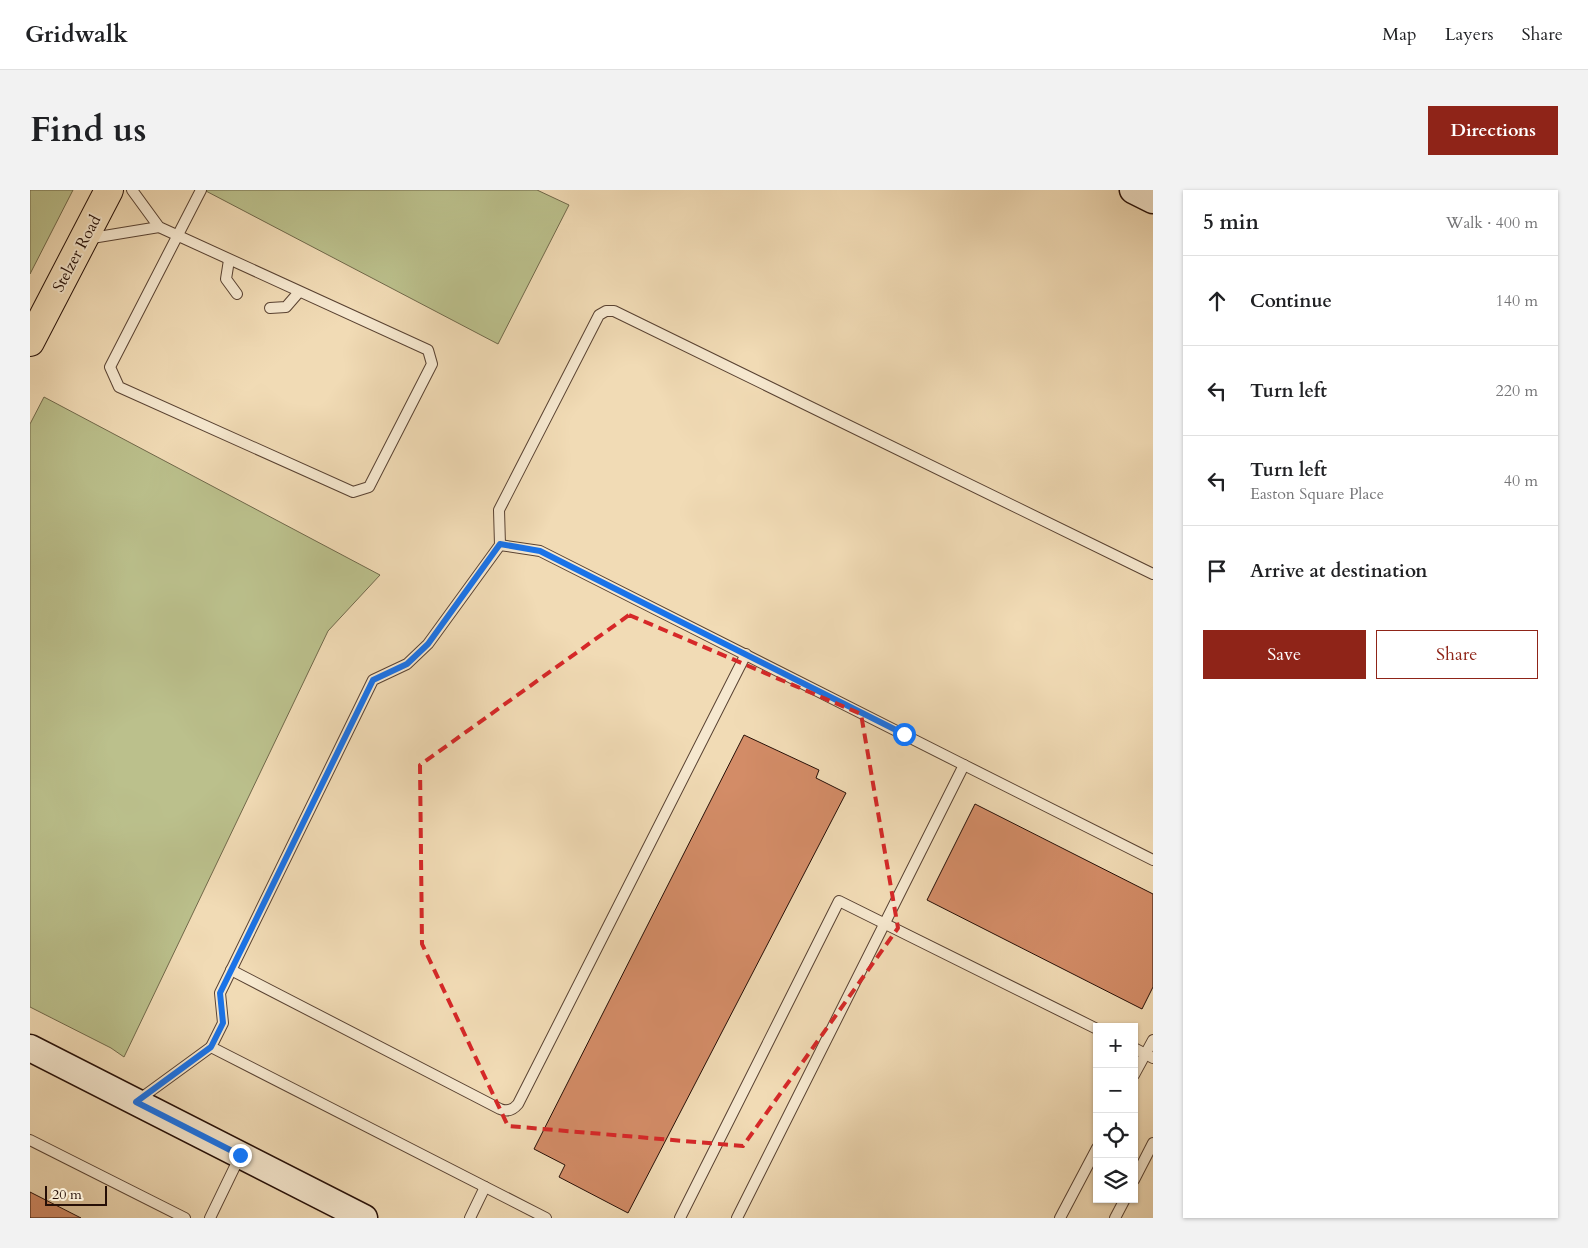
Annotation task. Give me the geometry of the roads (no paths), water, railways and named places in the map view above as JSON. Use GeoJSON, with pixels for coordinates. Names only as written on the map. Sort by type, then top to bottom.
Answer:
{"type":"FeatureCollection","features":[{"type":"Feature","properties":{"kind":"main road","name":"Stelzer Road"},"geometry":{"type":"LineString","coordinates":[[30,342],[109,190]]}},
{"type":"Feature","properties":{"kind":"street"},"geometry":{"type":"LineString","coordinates":[[1133,190],[1153,200]]}},
{"type":"Feature","properties":{"kind":"street"},"geometry":{"type":"LineString","coordinates":[[30,1048],[364,1218]]}},
{"type":"Feature","properties":{"kind":"lane"},"geometry":{"type":"LineString","coordinates":[[132,190],[159,227],[177,236],[229,260],[428,350],[432,364],[369,487],[353,492],[119,387],[110,367],[177,236],[201,190]]}},
{"type":"Feature","properties":{"kind":"lane"},"geometry":{"type":"LineString","coordinates":[[83,240],[159,227]]}},
{"type":"Feature","properties":{"kind":"lane"},"geometry":{"type":"LineString","coordinates":[[229,260],[226,279],[237,294]]}},
{"type":"Feature","properties":{"kind":"lane"},"geometry":{"type":"LineString","coordinates":[[270,308],[286,307],[299,292]]}},
{"type":"Feature","properties":{"kind":"lane"},"geometry":{"type":"LineString","coordinates":[[136,1102],[211,1047],[223,1023],[220,993],[373,680],[407,664],[428,644],[500,544],[499,510],[597,318],[603,313],[610,311],[1153,574]]}},
{"type":"Feature","properties":{"kind":"lane"},"geometry":{"type":"LineString","coordinates":[[500,544],[540,551],[1153,860]]}},
{"type":"Feature","properties":{"kind":"lane"},"geometry":{"type":"LineString","coordinates":[[231,970],[500,1109],[506,1111],[513,1108],[525,1089],[746,654]]}},
{"type":"Feature","properties":{"kind":"lane"},"geometry":{"type":"LineString","coordinates":[[737,1218],[964,765]]}},
{"type":"Feature","properties":{"kind":"lane"},"geometry":{"type":"LineString","coordinates":[[680,1218],[839,900],[1093,1027]]}},
{"type":"Feature","properties":{"kind":"lane"},"geometry":{"type":"LineString","coordinates":[[1138,1070],[1149,1056],[1153,1040]]}},
{"type":"Feature","properties":{"kind":"lane"},"geometry":{"type":"LineString","coordinates":[[211,1047],[546,1218]]}},
{"type":"Feature","properties":{"kind":"lane"},"geometry":{"type":"LineString","coordinates":[[30,1140],[185,1218]]}},
{"type":"Feature","properties":{"kind":"lane"},"geometry":{"type":"LineString","coordinates":[[1138,1172],[1153,1143]]}},
{"type":"Feature","properties":{"kind":"lane"},"geometry":{"type":"LineString","coordinates":[[210,1218],[240,1155]]}},
{"type":"Feature","properties":{"kind":"lane"},"geometry":{"type":"LineString","coordinates":[[1060,1218],[1093,1156]]}},
{"type":"Feature","properties":{"kind":"lane"},"geometry":{"type":"LineString","coordinates":[[470,1218],[485,1187]]}},
{"type":"Feature","properties":{"kind":"lane"},"geometry":{"type":"LineString","coordinates":[[1115,1218],[1123,1203]]}}]}
